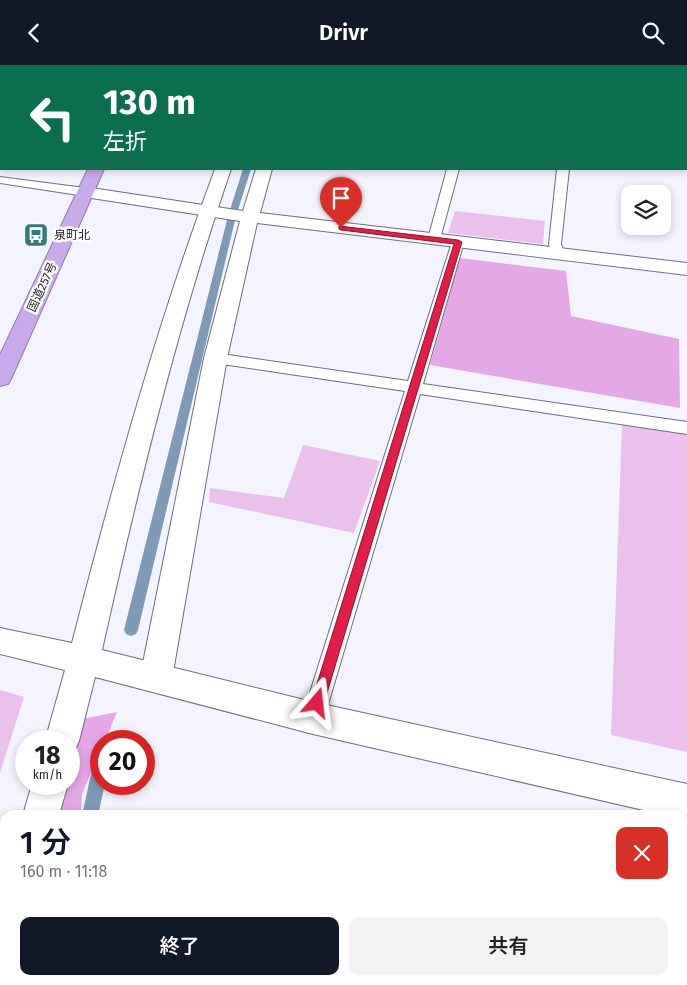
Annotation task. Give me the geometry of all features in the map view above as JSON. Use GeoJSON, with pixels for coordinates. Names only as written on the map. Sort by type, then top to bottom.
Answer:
{"type":"FeatureCollection","features":[{"type":"Feature","properties":{"kind":"highway","name":"国道257号"},"geometry":{"type":"LineString","coordinates":[[0,379],[96,170]]}},
{"type":"Feature","properties":{"kind":"street"},"geometry":{"type":"LineString","coordinates":[[65,730],[84,660],[128,477],[208,210],[224,170]]}},
{"type":"Feature","properties":{"kind":"street"},"geometry":{"type":"LineString","coordinates":[[156,678],[215,358],[249,217],[264,170]]}},
{"type":"Feature","properties":{"kind":"street"},"geometry":{"type":"LineString","coordinates":[[85,193],[249,217],[687,269]]}},
{"type":"Feature","properties":{"kind":"street"},"geometry":{"type":"LineString","coordinates":[[0,641],[84,660],[313,718],[687,802]]}},
{"type":"Feature","properties":{"kind":"street"},"geometry":{"type":"LineString","coordinates":[[43,810],[47,795]]}},
{"type":"Feature","properties":{"kind":"lane"},"geometry":{"type":"LineString","coordinates":[[434,239],[453,170]]}},
{"type":"Feature","properties":{"kind":"lane"},"geometry":{"type":"LineString","coordinates":[[558,254],[555,244],[563,170]]}},
{"type":"Feature","properties":{"kind":"lane"},"geometry":{"type":"LineString","coordinates":[[0,180],[85,193]]}},
{"type":"Feature","properties":{"kind":"lane"},"geometry":{"type":"LineString","coordinates":[[313,718],[458,242]]}},
{"type":"Feature","properties":{"kind":"lane"},"geometry":{"type":"LineString","coordinates":[[215,358],[687,428]]}},
{"type":"Feature","properties":{"kind":"shaded area"},"geometry":{"type":"Polygon","coordinates":[[[455,211],[545,221],[543,244],[448,233],[455,211]]]}},
{"type":"Feature","properties":{"kind":"shaded area"},"geometry":{"type":"Polygon","coordinates":[[[460,258],[566,271],[571,316],[679,339],[680,408],[430,365],[460,258]]]}},
{"type":"Feature","properties":{"kind":"shaded area"},"geometry":{"type":"Polygon","coordinates":[[[622,424],[687,434],[687,752],[611,735],[622,424]]]}},
{"type":"Feature","properties":{"kind":"shaded area"},"geometry":{"type":"Polygon","coordinates":[[[303,445],[380,461],[354,533],[209,502],[210,488],[284,498],[303,445]]]}},
{"type":"Feature","properties":{"kind":"shaded area"},"geometry":{"type":"Polygon","coordinates":[[[0,690],[24,697],[0,773],[0,690]]]}},
{"type":"Feature","properties":{"kind":"shaded area"},"geometry":{"type":"Polygon","coordinates":[[[117,712],[110,730],[90,730],[90,775],[82,794],[81,810],[36,810],[40,795],[80,795],[80,730],[60,730],[62,723],[117,712]]]}},
{"type":"Feature","properties":{"kind":"waterway"},"geometry":{"type":"LineString","coordinates":[[131,630],[232,216],[247,170]]}},
{"type":"Feature","properties":{"kind":"waterway"},"geometry":{"type":"LineString","coordinates":[[91,810],[94,795]]}},
{"type":"Feature","properties":{"kind":"place","name":"泉町北"},"geometry":{"type":"Point","coordinates":[36,235]}},
{"type":"Feature","properties":{"kind":"route"},"geometry":{"type":"LineString","coordinates":[[317,703],[458,242],[341,228]]}}]}
